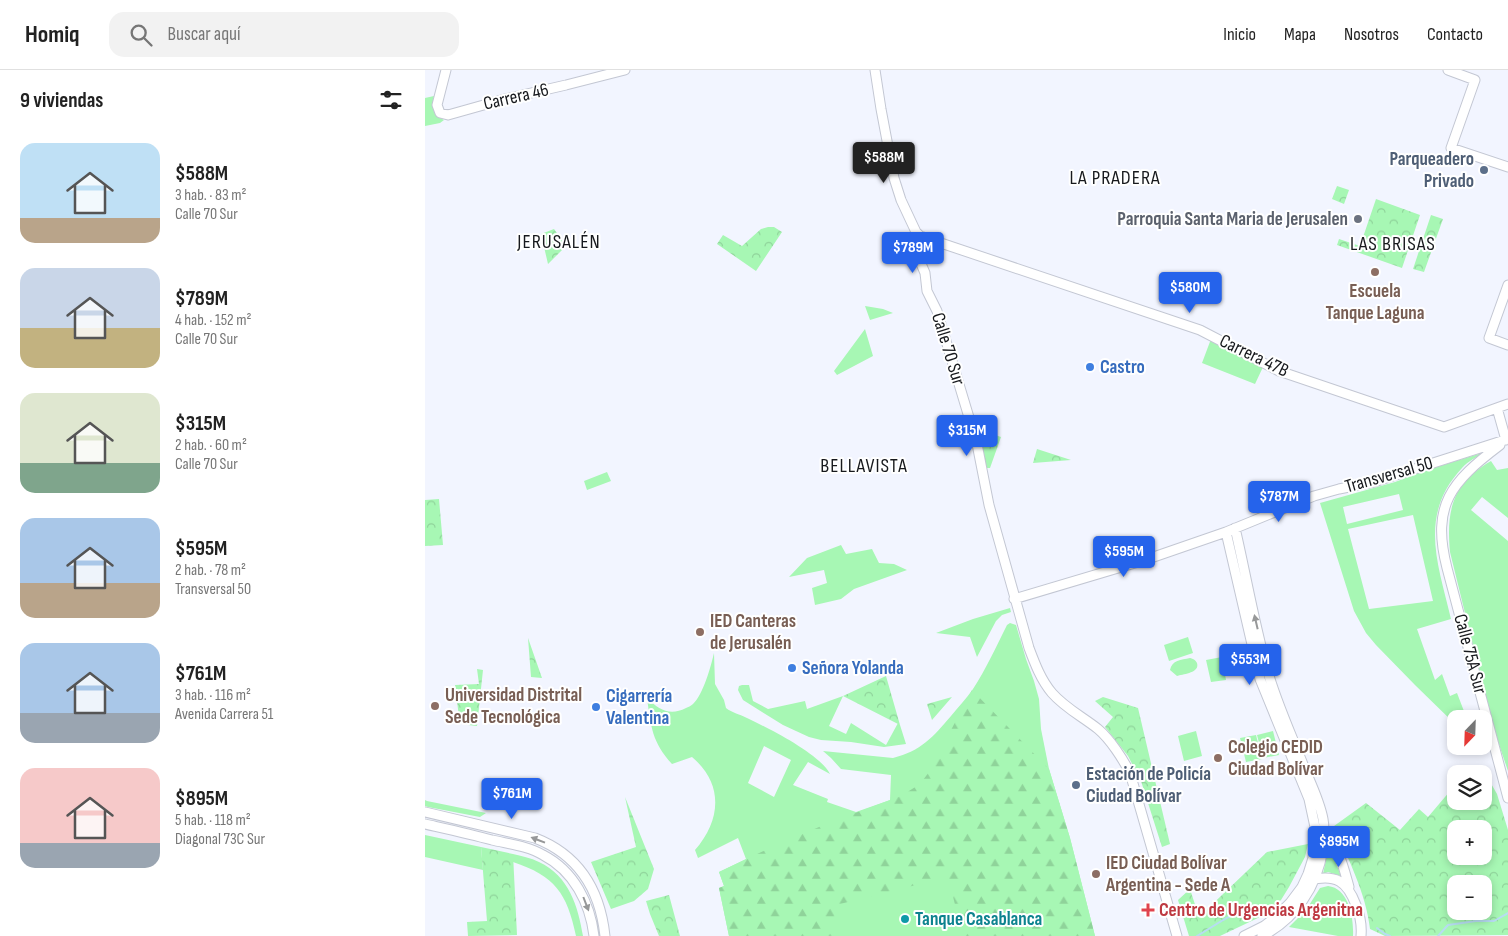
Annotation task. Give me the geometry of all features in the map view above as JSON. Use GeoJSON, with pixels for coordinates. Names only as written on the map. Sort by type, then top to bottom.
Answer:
{"type":"FeatureCollection","features":[{"type":"Feature","properties":{"kind":"street","name":"Carrera 46"},"geometry":{"type":"LineString","coordinates":[[446,70],[437,102],[438,110],[442,114],[450,115],[465,109],[625,70]]}},
{"type":"Feature","properties":{"kind":"street"},"geometry":{"type":"LineString","coordinates":[[875,70],[898,191],[916,232],[922,237]]}},
{"type":"Feature","properties":{"kind":"street"},"geometry":{"type":"LineString","coordinates":[[1448,70],[1475,80],[1451,148],[1508,167]]}},
{"type":"Feature","properties":{"kind":"street","name":"Carrera 47B"},"geometry":{"type":"LineString","coordinates":[[922,237],[1200,330],[1279,371],[1444,427],[1497,408]]}},
{"type":"Feature","properties":{"kind":"street","name":"Calle 70 Sur"},"geometry":{"type":"LineString","coordinates":[[922,237],[917,250],[917,256],[925,273],[927,291],[937,311],[977,444],[989,505],[1029,648],[1048,688],[1070,710],[1100,731],[1123,760],[1130,773],[1177,936]]}},
{"type":"Feature","properties":{"kind":"street"},"geometry":{"type":"LineString","coordinates":[[1508,285],[1489,338],[1508,345]]}},
{"type":"Feature","properties":{"kind":"street"},"geometry":{"type":"LineString","coordinates":[[1507,440],[1497,408],[1508,404]]}},
{"type":"Feature","properties":{"kind":"street","name":"Transversal 50"},"geometry":{"type":"LineString","coordinates":[[1015,599],[1145,560],[1230,530],[1314,496],[1374,482],[1507,440]]}},
{"type":"Feature","properties":{"kind":"street","name":"Calle 75A Sur"},"geometry":{"type":"LineString","coordinates":[[1507,440],[1468,470],[1455,486],[1449,496],[1442,528],[1447,568],[1508,798]]}},
{"type":"Feature","properties":{"kind":"street"},"geometry":{"type":"LineString","coordinates":[[1230,530],[1277,700],[1321,809],[1324,821],[1305,881],[1297,894],[1277,916],[1264,926],[1244,936]]}},
{"type":"Feature","properties":{"kind":"street"},"geometry":{"type":"LineString","coordinates":[[425,812],[535,838],[561,852],[578,867],[598,900],[605,936]]}},
{"type":"Feature","properties":{"kind":"street"},"geometry":{"type":"LineString","coordinates":[[425,824],[533,850],[551,859],[569,876],[585,899],[591,916],[594,936]]}},
{"type":"Feature","properties":{"kind":"street"},"geometry":{"type":"LineString","coordinates":[[1262,936],[1280,925],[1293,912],[1315,879],[1322,854],[1320,833]]}},
{"type":"Feature","properties":{"kind":"street"},"geometry":{"type":"LineString","coordinates":[[1320,833],[1329,837],[1335,847],[1360,917],[1361,936]]}},
{"type":"Feature","properties":{"kind":"street"},"geometry":{"type":"LineString","coordinates":[[1305,881],[1332,878],[1343,883],[1350,890]]}},
{"type":"Feature","properties":{"kind":"green space"},"geometry":{"type":"Polygon","coordinates":[[[434,96],[434,110],[444,120],[440,123],[425,126],[425,98],[434,96]]]}},
{"type":"Feature","properties":{"kind":"green space"},"geometry":{"type":"Polygon","coordinates":[[[1337,186],[1349,190],[1344,204],[1332,199],[1337,186]]]}},
{"type":"Feature","properties":{"kind":"green space"},"geometry":{"type":"Polygon","coordinates":[[[1376,199],[1420,215],[1402,268],[1337,245],[1339,239],[1360,246],[1376,199]]]}},
{"type":"Feature","properties":{"kind":"green space"},"geometry":{"type":"Polygon","coordinates":[[[1431,215],[1443,219],[1424,272],[1413,269],[1431,215]]]}},
{"type":"Feature","properties":{"kind":"green space"},"geometry":{"type":"Polygon","coordinates":[[[774,227],[782,232],[756,271],[717,244],[723,235],[742,246],[761,229],[774,227]]]}},
{"type":"Feature","properties":{"kind":"green space"},"geometry":{"type":"Polygon","coordinates":[[[554,229],[566,246],[548,264],[541,234],[554,229]]]}},
{"type":"Feature","properties":{"kind":"green space"},"geometry":{"type":"Polygon","coordinates":[[[865,306],[883,309],[893,313],[870,320],[865,306]]]}},
{"type":"Feature","properties":{"kind":"green space"},"geometry":{"type":"Polygon","coordinates":[[[865,329],[873,356],[837,375],[834,371],[865,329]]]}},
{"type":"Feature","properties":{"kind":"green space"},"geometry":{"type":"Polygon","coordinates":[[[1211,339],[1263,367],[1255,384],[1202,363],[1211,339]]]}},
{"type":"Feature","properties":{"kind":"green space"},"geometry":{"type":"Polygon","coordinates":[[[978,429],[1001,437],[990,468],[985,468],[978,429]]]}},
{"type":"Feature","properties":{"kind":"green space"},"geometry":{"type":"Polygon","coordinates":[[[1037,449],[1071,460],[1033,463],[1037,449]]]}},
{"type":"Feature","properties":{"kind":"green space"},"geometry":{"type":"Polygon","coordinates":[[[1485,452],[1464,466],[1448,486],[1440,504],[1436,522],[1437,559],[1451,619],[1417,629],[1435,680],[1442,674],[1450,696],[1457,693],[1464,710],[1447,710],[1447,716],[1366,633],[1354,611],[1320,503],[1395,482],[1485,452]],[[1399,494],[1343,507],[1347,524],[1403,510],[1399,494]],[[1413,515],[1348,529],[1369,609],[1433,601],[1413,515]]]}},
{"type":"Feature","properties":{"kind":"green space"},"geometry":{"type":"Polygon","coordinates":[[[1491,461],[1497,470],[1508,468],[1508,518],[1482,497],[1471,510],[1508,541],[1508,771],[1493,727],[1493,710],[1489,710],[1450,552],[1449,523],[1451,510],[1460,488],[1478,469],[1491,461]]]}},
{"type":"Feature","properties":{"kind":"green space"},"geometry":{"type":"Polygon","coordinates":[[[607,472],[611,481],[587,490],[584,481],[607,472]]]}},
{"type":"Feature","properties":{"kind":"green space"},"geometry":{"type":"Polygon","coordinates":[[[439,499],[443,545],[425,546],[425,500],[439,499]]]}},
{"type":"Feature","properties":{"kind":"green space"},"geometry":{"type":"Polygon","coordinates":[[[841,545],[846,554],[872,549],[879,563],[894,564],[907,570],[854,589],[841,599],[815,605],[812,588],[827,583],[824,570],[789,577],[807,558],[841,545]]]}},
{"type":"Feature","properties":{"kind":"green space"},"geometry":{"type":"Polygon","coordinates":[[[1010,608],[1011,612],[1002,615],[996,621],[977,657],[970,637],[936,633],[973,619],[1010,608]]]}},
{"type":"Feature","properties":{"kind":"green space"},"geometry":{"type":"Polygon","coordinates":[[[1010,623],[1016,625],[1034,681],[1039,699],[1041,729],[1049,769],[1070,838],[1095,936],[729,936],[719,888],[724,886],[719,872],[746,859],[738,838],[698,858],[695,850],[710,827],[714,815],[714,790],[710,779],[692,757],[672,764],[665,756],[653,734],[647,698],[660,709],[670,712],[675,712],[691,705],[697,700],[703,687],[714,653],[715,684],[724,700],[726,708],[793,742],[816,758],[830,774],[808,762],[793,785],[828,799],[827,802],[856,812],[890,800],[891,775],[841,769],[823,751],[893,758],[919,747],[938,730],[973,689],[987,666],[1007,625],[1010,623]],[[764,746],[748,783],[774,797],[791,760],[764,746]]]}},
{"type":"Feature","properties":{"kind":"green space"},"geometry":{"type":"Polygon","coordinates":[[[1188,637],[1193,653],[1169,661],[1164,645],[1188,637]]]}},
{"type":"Feature","properties":{"kind":"green space"},"geometry":{"type":"Polygon","coordinates":[[[528,638],[542,678],[531,677],[528,638]]]}},
{"type":"Feature","properties":{"kind":"green space"},"geometry":{"type":"Polygon","coordinates":[[[1222,657],[1226,680],[1211,682],[1206,660],[1222,657]]]}},
{"type":"Feature","properties":{"kind":"green space"},"geometry":{"type":"Polygon","coordinates":[[[1190,658],[1197,663],[1194,671],[1177,676],[1170,670],[1175,662],[1190,658]]]}},
{"type":"Feature","properties":{"kind":"green space"},"geometry":{"type":"Polygon","coordinates":[[[477,669],[483,670],[477,726],[468,725],[460,721],[455,685],[479,684],[477,669]]]}},
{"type":"Feature","properties":{"kind":"green space"},"geometry":{"type":"Polygon","coordinates":[[[886,676],[900,725],[843,696],[886,676]]]}},
{"type":"Feature","properties":{"kind":"green space"},"geometry":{"type":"Polygon","coordinates":[[[749,685],[753,701],[768,709],[805,701],[807,709],[843,696],[829,726],[846,734],[851,723],[886,745],[898,723],[906,744],[884,747],[809,737],[783,725],[743,700],[738,690],[739,686],[749,685]]]}},
{"type":"Feature","properties":{"kind":"green space"},"geometry":{"type":"Polygon","coordinates":[[[972,690],[1049,769],[1070,838],[1095,936],[963,936],[948,877],[832,906],[840,936],[729,936],[719,888],[724,886],[719,872],[831,822],[901,796],[920,784],[929,772],[972,690]]]}},
{"type":"Feature","properties":{"kind":"green space"},"geometry":{"type":"Polygon","coordinates":[[[952,697],[932,720],[927,704],[952,697]]]}},
{"type":"Feature","properties":{"kind":"green space"},"geometry":{"type":"Polygon","coordinates":[[[1103,697],[1138,708],[1170,844],[1162,847],[1141,781],[1128,756],[1105,727],[1113,717],[1095,701],[1103,697]]]}},
{"type":"Feature","properties":{"kind":"green space"},"geometry":{"type":"Polygon","coordinates":[[[1196,731],[1202,756],[1184,761],[1178,736],[1196,731]]]}},
{"type":"Feature","properties":{"kind":"green space"},"geometry":{"type":"Polygon","coordinates":[[[1273,731],[1279,755],[1263,758],[1257,735],[1273,731]]]}},
{"type":"Feature","properties":{"kind":"green space"},"geometry":{"type":"Polygon","coordinates":[[[1256,735],[1262,759],[1246,762],[1240,738],[1256,735]]]}},
{"type":"Feature","properties":{"kind":"green space"},"geometry":{"type":"Polygon","coordinates":[[[1492,785],[1497,794],[1508,830],[1508,935],[1385,936],[1370,929],[1361,889],[1334,826],[1366,803],[1400,830],[1419,809],[1428,817],[1447,795],[1447,810],[1492,810],[1492,785]]]}},
{"type":"Feature","properties":{"kind":"green space"},"geometry":{"type":"Polygon","coordinates":[[[625,797],[654,869],[648,889],[634,901],[611,909],[591,862],[636,847],[625,797]]]}},
{"type":"Feature","properties":{"kind":"green space"},"geometry":{"type":"Polygon","coordinates":[[[425,800],[486,813],[480,817],[428,807],[425,806],[425,800]]]}},
{"type":"Feature","properties":{"kind":"green space"},"geometry":{"type":"Polygon","coordinates":[[[425,835],[481,847],[483,870],[425,857],[425,835]]]}},
{"type":"Feature","properties":{"kind":"green space"},"geometry":{"type":"Polygon","coordinates":[[[1308,844],[1305,857],[1281,900],[1260,917],[1220,936],[1189,936],[1178,900],[1190,889],[1199,917],[1267,852],[1308,844]]]}},
{"type":"Feature","properties":{"kind":"green space"},"geometry":{"type":"Polygon","coordinates":[[[1329,845],[1341,876],[1328,872],[1323,874],[1329,845]]]}},
{"type":"Feature","properties":{"kind":"green space"},"geometry":{"type":"Polygon","coordinates":[[[481,847],[513,854],[517,935],[468,936],[467,922],[487,921],[481,847]]]}},
{"type":"Feature","properties":{"kind":"green space"},"geometry":{"type":"Polygon","coordinates":[[[513,854],[539,862],[558,875],[575,903],[583,936],[576,936],[568,908],[557,888],[539,873],[513,862],[513,854]]]}},
{"type":"Feature","properties":{"kind":"green space"},"geometry":{"type":"Polygon","coordinates":[[[1328,886],[1341,892],[1349,905],[1353,936],[1338,936],[1289,927],[1306,910],[1320,888],[1328,886]]]}},
{"type":"Feature","properties":{"kind":"green space"},"geometry":{"type":"Polygon","coordinates":[[[669,895],[680,936],[659,936],[646,901],[669,895]]]}},
{"type":"Feature","properties":{"kind":"waterway"},"geometry":{"type":"LineString","coordinates":[[1197,936],[1224,919],[1243,910],[1263,906],[1274,907]]}},
{"type":"Feature","properties":{"kind":"waterway"},"geometry":{"type":"LineString","coordinates":[[1304,912],[1352,916]]}},
{"type":"Feature","properties":{"kind":"waterway"},"geometry":{"type":"LineString","coordinates":[[1438,936],[1448,925],[1476,921],[1494,921],[1508,913]]}},
{"type":"Feature","properties":{"kind":"waterway"},"geometry":{"type":"LineString","coordinates":[[1377,928],[1390,936]]}},
{"type":"Feature","properties":{"kind":"place","name":"Parqueadero Privado"},"geometry":{"type":"Point","coordinates":[1484,170]}},
{"type":"Feature","properties":{"kind":"place","name":"Parroquia Santa Maria de Jerusalen"},"geometry":{"type":"Point","coordinates":[1358,219]}},
{"type":"Feature","properties":{"kind":"place","name":"Escuela Tanque Laguna"},"geometry":{"type":"Point","coordinates":[1375,272]}},
{"type":"Feature","properties":{"kind":"place","name":"Castro"},"geometry":{"type":"Point","coordinates":[1090,367]}},
{"type":"Feature","properties":{"kind":"place","name":"IED Canteras de Jerusalén"},"geometry":{"type":"Point","coordinates":[700,632]}},
{"type":"Feature","properties":{"kind":"place","name":"Señora Yolanda"},"geometry":{"type":"Point","coordinates":[792,668]}},
{"type":"Feature","properties":{"kind":"place","name":"Universidad Distrital Sede Tecnológica"},"geometry":{"type":"Point","coordinates":[435,706]}},
{"type":"Feature","properties":{"kind":"place","name":"Cigarrería Valentina"},"geometry":{"type":"Point","coordinates":[596,707]}},
{"type":"Feature","properties":{"kind":"place","name":"Colegio CEDID Ciudad Bolívar"},"geometry":{"type":"Point","coordinates":[1218,758]}},
{"type":"Feature","properties":{"kind":"place","name":"Estación de Policía Ciudad Bolívar"},"geometry":{"type":"Point","coordinates":[1076,785]}},
{"type":"Feature","properties":{"kind":"place","name":"IED Ciudad Bolívar Argentina - Sede A"},"geometry":{"type":"Point","coordinates":[1096,874]}},
{"type":"Feature","properties":{"kind":"place","name":"Centro de Urgencias Argenitna"},"geometry":{"type":"Point","coordinates":[1148,910]}},
{"type":"Feature","properties":{"kind":"place","name":"Tanque Casablanca"},"geometry":{"type":"Point","coordinates":[905,919]}},
{"type":"Feature","properties":{"kind":"district","name":"LA PRADERA"},"geometry":{"type":"Point","coordinates":[1115,178]}},
{"type":"Feature","properties":{"kind":"district","name":"JERUSALÉN"},"geometry":{"type":"Point","coordinates":[559,242]}},
{"type":"Feature","properties":{"kind":"district","name":"LAS BRISAS"},"geometry":{"type":"Point","coordinates":[1393,244]}},
{"type":"Feature","properties":{"kind":"district","name":"BELLAVISTA"},"geometry":{"type":"Point","coordinates":[864,466]}}]}
